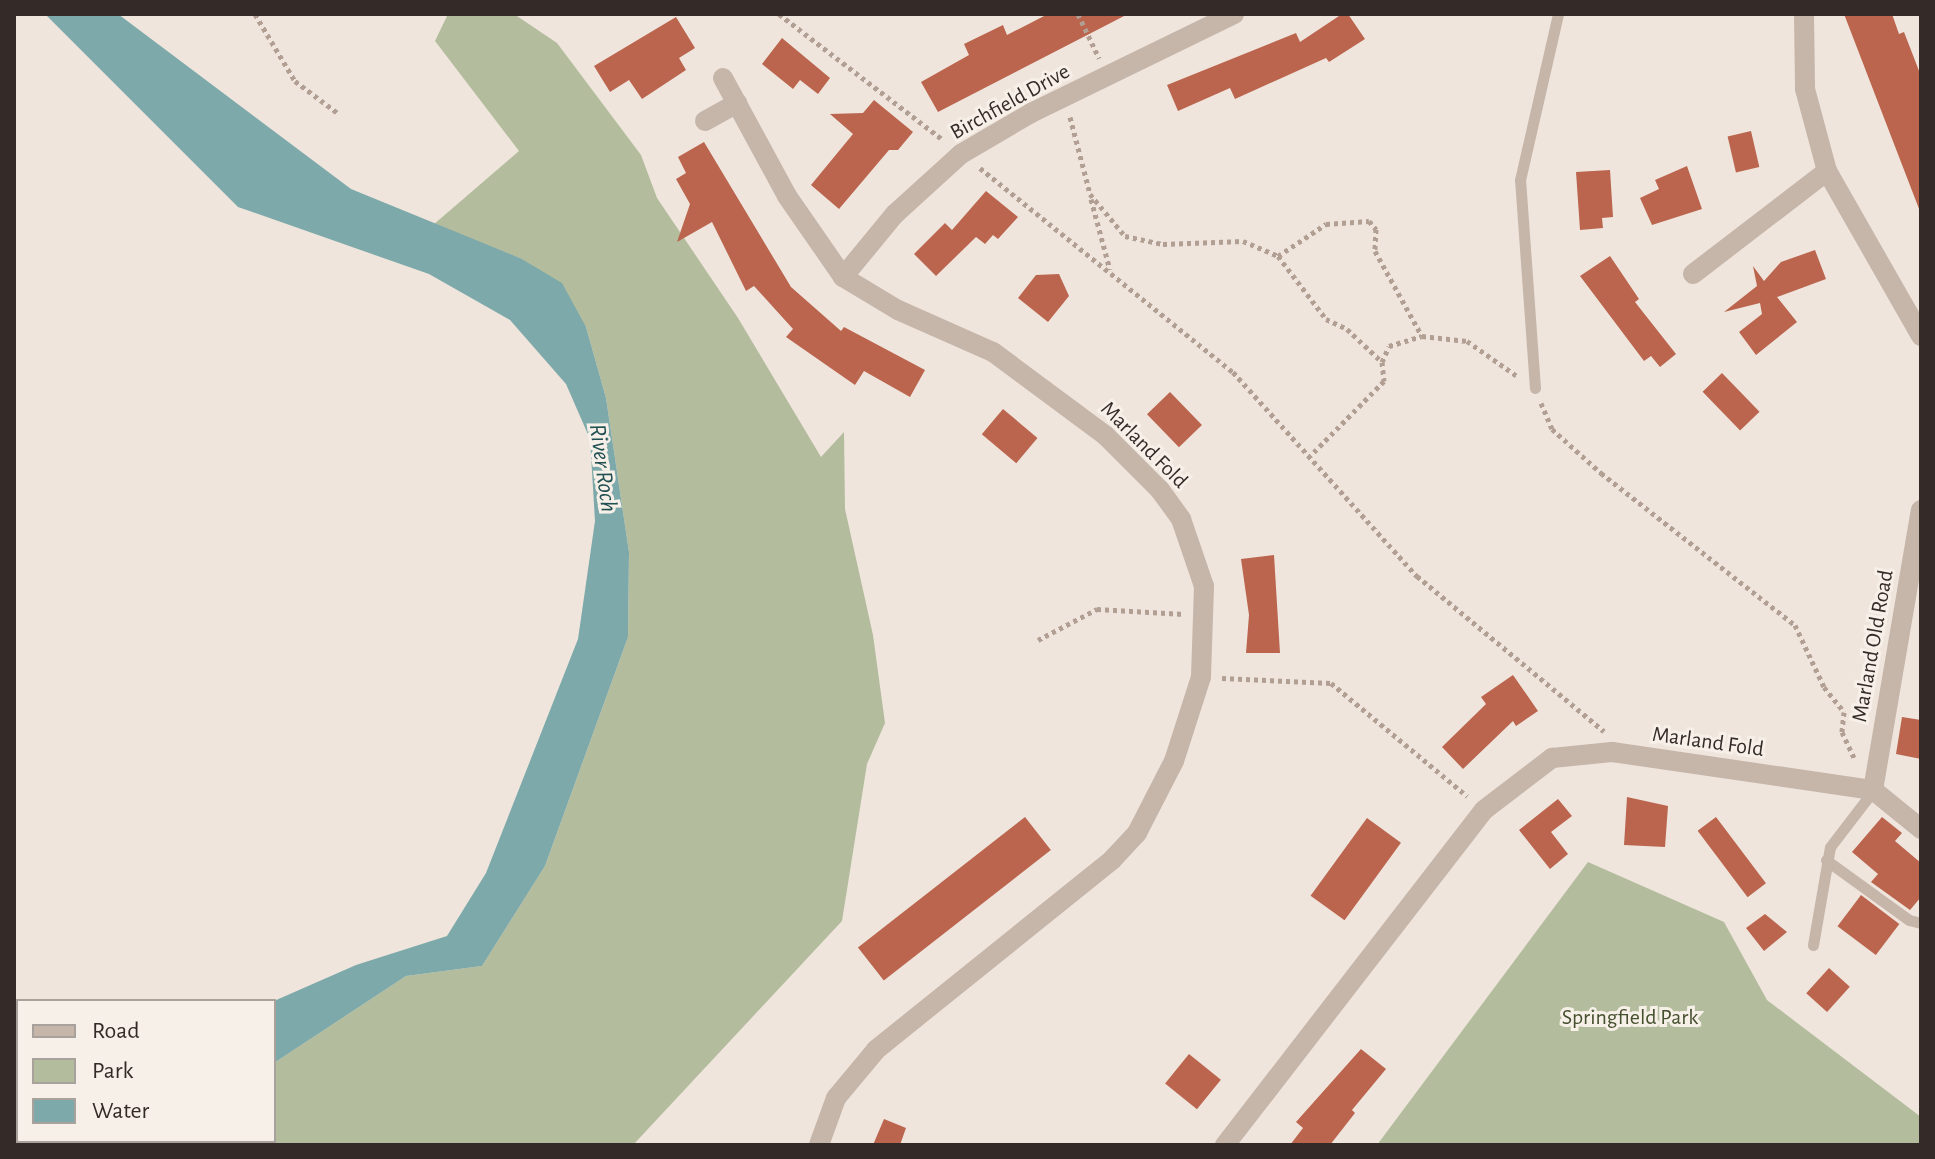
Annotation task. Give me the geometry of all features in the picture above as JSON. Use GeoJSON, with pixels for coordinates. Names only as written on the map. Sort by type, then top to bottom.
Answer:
{"type":"FeatureCollection","features":[{"type":"Feature","properties":{"kind":"street","name":"Birchfield Drive"},"geometry":{"type":"LineString","coordinates":[[843,277],[895,214],[961,154],[1234,14]]}},
{"type":"Feature","properties":{"kind":"street"},"geometry":{"type":"LineString","coordinates":[[1804,14],[1805,89],[1827,171],[1921,336]]}},
{"type":"Feature","properties":{"kind":"street","name":"Marland Fold"},"geometry":{"type":"LineString","coordinates":[[723,78],[787,196],[843,277],[898,310],[1005,360],[1106,436],[1160,490],[1181,519],[1198,562],[1204,615],[1201,677],[1174,761],[1137,833],[1112,860],[876,1050],[836,1098],[819,1145]]}},
{"type":"Feature","properties":{"kind":"street"},"geometry":{"type":"LineString","coordinates":[[705,121],[737,103]]}},
{"type":"Feature","properties":{"kind":"street"},"geometry":{"type":"LineString","coordinates":[[1693,274],[1827,171]]}},
{"type":"Feature","properties":{"kind":"street","name":"Marland Old Road"},"geometry":{"type":"LineString","coordinates":[[1873,790],[1921,510]]}},
{"type":"Feature","properties":{"kind":"street","name":"Marland Fold"},"geometry":{"type":"LineString","coordinates":[[1225,1145],[1484,810],[1552,758],[1612,752],[1873,790]]}},
{"type":"Feature","properties":{"kind":"street"},"geometry":{"type":"LineString","coordinates":[[1873,790],[1921,829]]}},
{"type":"Feature","properties":{"kind":"lane"},"geometry":{"type":"LineString","coordinates":[[1535,388],[1520,180],[1558,14]]}},
{"type":"Feature","properties":{"kind":"lane"},"geometry":{"type":"LineString","coordinates":[[1813,945],[1826,860],[1838,833],[1873,790]]}},
{"type":"Feature","properties":{"kind":"lane"},"geometry":{"type":"LineString","coordinates":[[1826,860],[1909,920],[1921,923]]}},
{"type":"Feature","properties":{"kind":"path"},"geometry":{"type":"LineString","coordinates":[[255,14],[295,81],[339,114]]}},
{"type":"Feature","properties":{"kind":"path"},"geometry":{"type":"LineString","coordinates":[[779,14],[961,154],[1233,372],[1417,576],[1605,732],[1612,752]]}},
{"type":"Feature","properties":{"kind":"path"},"geometry":{"type":"LineString","coordinates":[[1078,14],[1108,77]]}},
{"type":"Feature","properties":{"kind":"path"},"geometry":{"type":"LineString","coordinates":[[1065,98],[1110,273]]}},
{"type":"Feature","properties":{"kind":"path"},"geometry":{"type":"LineString","coordinates":[[1090,194],[1125,236],[1163,244],[1243,241],[1278,256],[1326,319],[1347,329],[1382,362]]}},
{"type":"Feature","properties":{"kind":"path"},"geometry":{"type":"LineString","coordinates":[[1278,256],[1326,224],[1369,221],[1376,229],[1375,251],[1422,336]]}},
{"type":"Feature","properties":{"kind":"path"},"geometry":{"type":"LineString","coordinates":[[1310,456],[1384,381],[1382,362],[1389,346],[1422,336],[1467,341],[1535,388],[1552,429],[1562,438],[1795,625],[1824,687],[1844,712],[1842,732],[1873,790]]}},
{"type":"Feature","properties":{"kind":"path"},"geometry":{"type":"LineString","coordinates":[[1038,640],[1097,609],[1204,615]]}},
{"type":"Feature","properties":{"kind":"path"},"geometry":{"type":"LineString","coordinates":[[1201,677],[1331,683],[1484,810]]}},
{"type":"Feature","properties":{"kind":"green space"},"geometry":{"type":"Polygon","coordinates":[[[448,14],[514,14],[557,43],[641,155],[657,198],[738,318],[821,457],[844,432],[845,509],[873,635],[885,723],[867,764],[842,921],[633,1145],[177,1145],[276,1143],[276,1062],[406,976],[482,966],[545,866],[628,637],[629,552],[606,398],[586,327],[520,258],[433,225],[519,151],[435,41],[448,14]]]}},
{"type":"Feature","properties":{"kind":"green space","name":"Springfield Park"},"geometry":{"type":"Polygon","coordinates":[[[1588,862],[1724,922],[1767,1000],[1921,1117],[1921,1145],[1377,1145],[1588,862]]]}},
{"type":"Feature","properties":{"kind":"water","name":"River Roch"},"geometry":{"type":"Polygon","coordinates":[[[45,14],[118,14],[351,189],[520,258],[562,283],[586,327],[606,398],[629,552],[628,637],[545,866],[482,966],[406,976],[276,1062],[276,1000],[356,965],[447,936],[486,873],[578,639],[595,521],[590,439],[566,384],[510,320],[429,274],[238,207],[45,14]]]}},
{"type":"Feature","properties":{"kind":"building"},"geometry":{"type":"Polygon","coordinates":[[[1048,14],[1128,14],[938,112],[921,82],[969,55],[964,44],[1003,25],[1007,35],[1048,14]]]}},
{"type":"Feature","properties":{"kind":"building"},"geometry":{"type":"Polygon","coordinates":[[[1342,14],[1348,14],[1365,39],[1329,62],[1326,58],[1235,99],[1230,88],[1178,111],[1167,85],[1296,33],[1300,42],[1342,14]]]}},
{"type":"Feature","properties":{"kind":"building"},"geometry":{"type":"Polygon","coordinates":[[[1844,14],[1892,14],[1899,34],[1904,32],[1921,76],[1921,214],[1844,14]]]}},
{"type":"Feature","properties":{"kind":"building"},"geometry":{"type":"Polygon","coordinates":[[[676,17],[695,48],[679,58],[686,70],[642,99],[629,80],[610,92],[594,66],[676,17]]]}},
{"type":"Feature","properties":{"kind":"building"},"geometry":{"type":"Polygon","coordinates":[[[782,38],[830,78],[818,94],[800,80],[793,89],[762,64],[782,38]]]}},
{"type":"Feature","properties":{"kind":"building"},"geometry":{"type":"Polygon","coordinates":[[[874,100],[913,132],[898,150],[889,150],[839,209],[811,185],[853,134],[830,114],[863,113],[874,100]]]}},
{"type":"Feature","properties":{"kind":"building"},"geometry":{"type":"Polygon","coordinates":[[[1751,131],[1759,167],[1736,172],[1728,136],[1751,131]]]}},
{"type":"Feature","properties":{"kind":"building"},"geometry":{"type":"Polygon","coordinates":[[[704,142],[791,287],[841,331],[844,327],[925,370],[910,397],[864,371],[855,385],[786,337],[793,329],[754,286],[746,291],[712,222],[677,242],[690,204],[676,179],[686,173],[678,157],[704,142]]]}},
{"type":"Feature","properties":{"kind":"building"},"geometry":{"type":"Polygon","coordinates":[[[1687,166],[1702,209],[1652,225],[1640,198],[1659,189],[1655,180],[1687,166]]]}},
{"type":"Feature","properties":{"kind":"building"},"geometry":{"type":"Polygon","coordinates":[[[1610,170],[1613,217],[1602,218],[1603,228],[1580,230],[1576,172],[1610,170]]]}},
{"type":"Feature","properties":{"kind":"building"},"geometry":{"type":"Polygon","coordinates":[[[986,191],[1018,217],[998,239],[993,235],[985,244],[976,237],[936,276],[914,254],[945,223],[952,230],[986,191]]]}},
{"type":"Feature","properties":{"kind":"building"},"geometry":{"type":"Polygon","coordinates":[[[1815,250],[1826,279],[1777,297],[1797,322],[1756,355],[1739,332],[1762,314],[1760,303],[1724,312],[1757,286],[1753,266],[1764,281],[1781,262],[1815,250]]]}},
{"type":"Feature","properties":{"kind":"building"},"geometry":{"type":"Polygon","coordinates":[[[1610,256],[1639,299],[1635,302],[1676,354],[1660,367],[1651,356],[1644,361],[1580,276],[1610,256]]]}},
{"type":"Feature","properties":{"kind":"building"},"geometry":{"type":"Polygon","coordinates":[[[1059,274],[1069,296],[1048,322],[1018,298],[1036,275],[1059,274]]]}},
{"type":"Feature","properties":{"kind":"building"},"geometry":{"type":"Polygon","coordinates":[[[1722,373],[1760,412],[1740,431],[1703,392],[1722,373]]]}},
{"type":"Feature","properties":{"kind":"building"},"geometry":{"type":"Polygon","coordinates":[[[1170,392],[1202,425],[1179,447],[1147,414],[1170,392]]]}},
{"type":"Feature","properties":{"kind":"building"},"geometry":{"type":"Polygon","coordinates":[[[1003,409],[1037,438],[1016,463],[982,434],[1003,409]]]}},
{"type":"Feature","properties":{"kind":"building"},"geometry":{"type":"Polygon","coordinates":[[[1274,555],[1280,653],[1246,653],[1249,615],[1241,559],[1274,555]]]}},
{"type":"Feature","properties":{"kind":"building"},"geometry":{"type":"Polygon","coordinates":[[[1513,675],[1538,711],[1516,726],[1513,721],[1463,769],[1442,747],[1486,704],[1481,697],[1513,675]]]}},
{"type":"Feature","properties":{"kind":"building"},"geometry":{"type":"Polygon","coordinates":[[[1902,717],[1921,720],[1921,759],[1896,754],[1902,717]]]}},
{"type":"Feature","properties":{"kind":"building"},"geometry":{"type":"Polygon","coordinates":[[[1627,797],[1668,806],[1665,847],[1624,845],[1627,797]]]}},
{"type":"Feature","properties":{"kind":"building"},"geometry":{"type":"Polygon","coordinates":[[[1558,799],[1572,816],[1551,832],[1568,854],[1550,869],[1519,830],[1558,799]]]}},
{"type":"Feature","properties":{"kind":"building"},"geometry":{"type":"Polygon","coordinates":[[[1025,817],[1051,850],[884,981],[858,948],[1025,817]]]}},
{"type":"Feature","properties":{"kind":"building"},"geometry":{"type":"Polygon","coordinates":[[[1716,817],[1766,883],[1748,897],[1698,831],[1716,817]]]}},
{"type":"Feature","properties":{"kind":"building"},"geometry":{"type":"Polygon","coordinates":[[[1882,817],[1902,833],[1895,841],[1921,863],[1921,897],[1910,910],[1871,882],[1878,874],[1852,852],[1882,817]]]}},
{"type":"Feature","properties":{"kind":"building"},"geometry":{"type":"Polygon","coordinates":[[[1367,818],[1401,843],[1345,920],[1311,896],[1367,818]]]}},
{"type":"Feature","properties":{"kind":"building"},"geometry":{"type":"Polygon","coordinates":[[[1861,895],[1899,924],[1876,955],[1838,926],[1861,895]]]}},
{"type":"Feature","properties":{"kind":"building"},"geometry":{"type":"Polygon","coordinates":[[[1765,914],[1787,932],[1764,951],[1746,928],[1765,914]]]}},
{"type":"Feature","properties":{"kind":"building"},"geometry":{"type":"Polygon","coordinates":[[[1829,968],[1850,987],[1827,1012],[1806,993],[1829,968]]]}},
{"type":"Feature","properties":{"kind":"building"},"geometry":{"type":"Polygon","coordinates":[[[1361,1049],[1386,1069],[1352,1110],[1355,1113],[1330,1145],[1290,1145],[1303,1128],[1296,1122],[1361,1049]]]}},
{"type":"Feature","properties":{"kind":"building"},"geometry":{"type":"Polygon","coordinates":[[[1189,1054],[1221,1080],[1197,1109],[1165,1084],[1189,1054]]]}},
{"type":"Feature","properties":{"kind":"building"},"geometry":{"type":"Polygon","coordinates":[[[884,1119],[906,1128],[900,1145],[873,1145],[884,1119]]]}}]}
